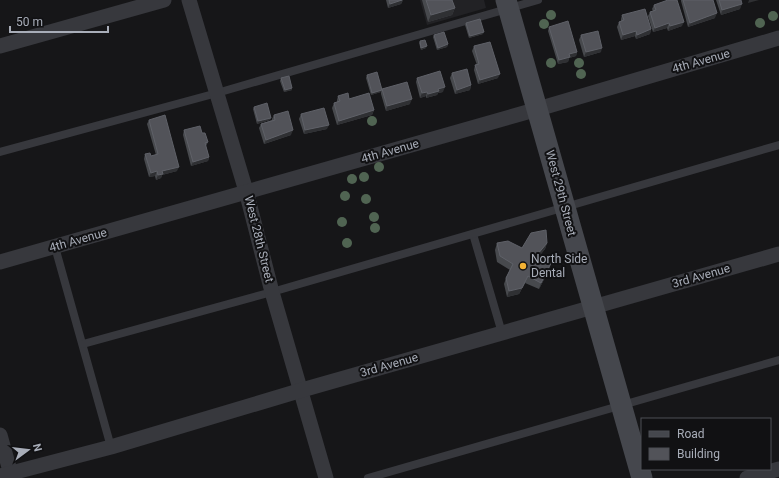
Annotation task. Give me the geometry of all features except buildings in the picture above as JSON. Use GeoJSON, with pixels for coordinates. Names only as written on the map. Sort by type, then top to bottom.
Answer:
{"type":"FeatureCollection","features":[{"type":"Feature","properties":{"kind":"street"},"geometry":{"type":"LineString","coordinates":[[0,46],[164,0]]}},
{"type":"Feature","properties":{"kind":"street","name":"West 28th Street"},"geometry":{"type":"LineString","coordinates":[[189,0],[246,191],[272,292],[302,390],[326,478]]}},
{"type":"Feature","properties":{"kind":"street","name":"West 29th Street"},"geometry":{"type":"LineString","coordinates":[[507,4],[538,109],[592,307],[642,478]]}},
{"type":"Feature","properties":{"kind":"street","name":"4th Avenue"},"geometry":{"type":"LineString","coordinates":[[0,262],[538,109],[779,38]]}},
{"type":"Feature","properties":{"kind":"street","name":"3rd Avenue"},"geometry":{"type":"LineString","coordinates":[[8,476],[302,390],[779,254]]}},
{"type":"Feature","properties":{"kind":"street"},"geometry":{"type":"LineString","coordinates":[[0,435],[8,476]]}},
{"type":"Feature","properties":{"kind":"street"},"geometry":{"type":"LineString","coordinates":[[747,478],[779,469]]}},
{"type":"Feature","properties":{"kind":"lane"},"geometry":{"type":"LineString","coordinates":[[0,152],[217,92],[507,4],[538,0]]}},
{"type":"Feature","properties":{"kind":"lane"},"geometry":{"type":"LineString","coordinates":[[83,344],[272,292],[779,145]]}},
{"type":"Feature","properties":{"kind":"lane"},"geometry":{"type":"LineString","coordinates":[[472,234],[502,333]]}},
{"type":"Feature","properties":{"kind":"lane"},"geometry":{"type":"LineString","coordinates":[[55,247],[111,447]]}},
{"type":"Feature","properties":{"kind":"lane"},"geometry":{"type":"LineString","coordinates":[[368,478],[779,360]]}},
{"type":"Feature","properties":{"kind":"shaded area"},"geometry":{"type":"Polygon","coordinates":[[[420,0],[484,0],[486,8],[427,25],[420,0]]]}},
{"type":"Feature","properties":{"kind":"place","name":"North Side Dental"},"geometry":{"type":"Point","coordinates":[523,266]}}]}
